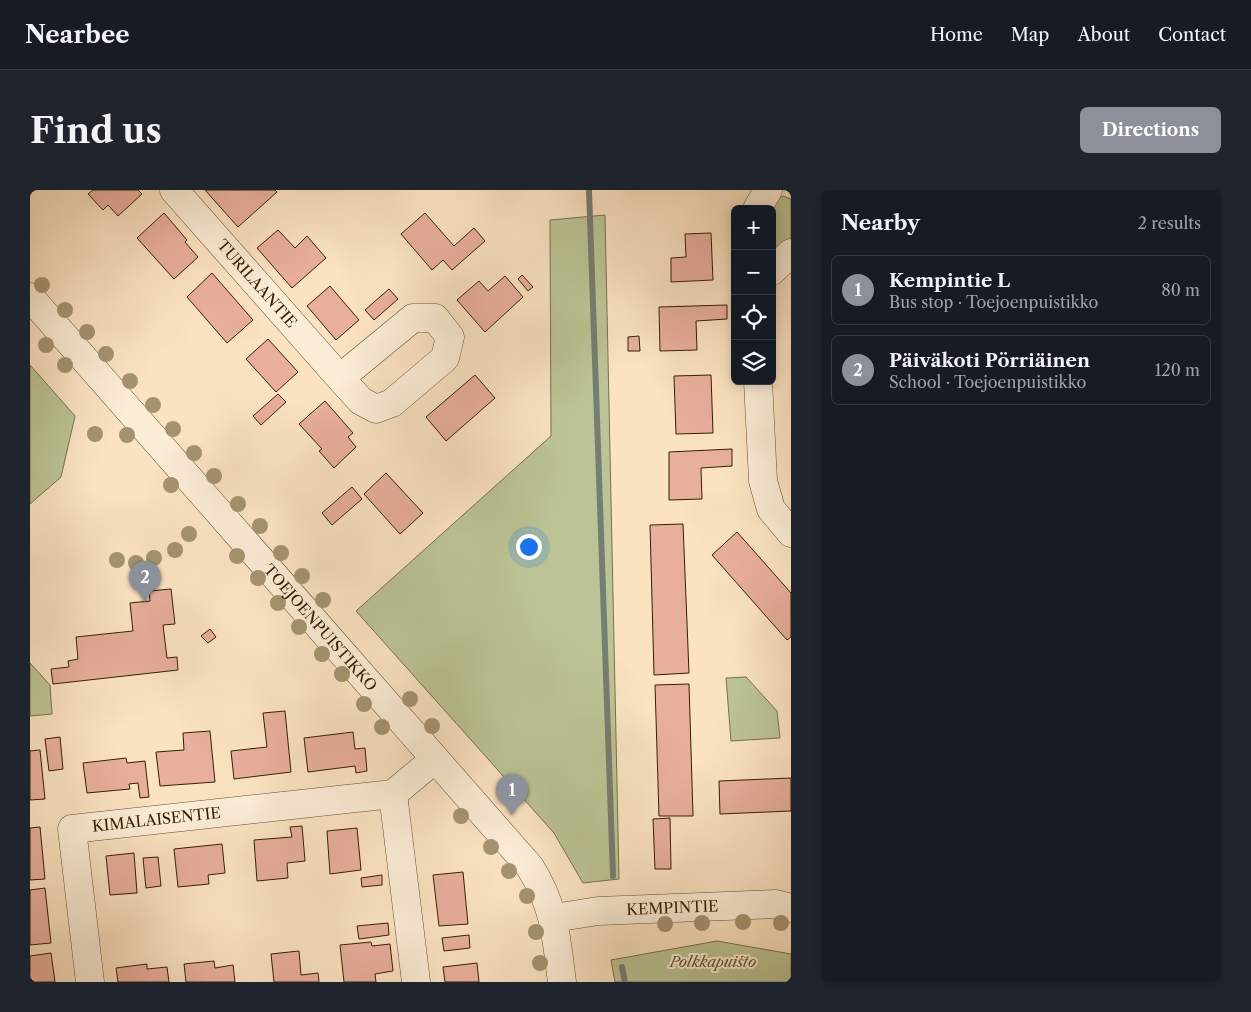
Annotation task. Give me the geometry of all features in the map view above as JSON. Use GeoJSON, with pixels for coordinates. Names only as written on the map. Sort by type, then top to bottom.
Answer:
{"type":"FeatureCollection","features":[{"type":"Feature","properties":{"kind":"street","name":"TURILAANTIE"},"geometry":{"type":"LineString","coordinates":[[174,190],[340,378]]}},
{"type":"Feature","properties":{"kind":"street"},"geometry":{"type":"LineString","coordinates":[[759,205],[768,190]]}},
{"type":"Feature","properties":{"kind":"street"},"geometry":{"type":"LineString","coordinates":[[776,267],[791,253]]}},
{"type":"Feature","properties":{"kind":"street","name":"TOEJOENPUISTIKKO"},"geometry":{"type":"LineString","coordinates":[[30,296],[530,867],[544,890],[554,918],[562,982]]}},
{"type":"Feature","properties":{"kind":"street"},"geometry":{"type":"LineString","coordinates":[[758,385],[763,481],[771,509],[791,533]]}},
{"type":"Feature","properties":{"kind":"street"},"geometry":{"type":"LineString","coordinates":[[416,982],[393,794],[435,759]]}},
{"type":"Feature","properties":{"kind":"street","name":"KIMALAISENTIE"},"geometry":{"type":"LineString","coordinates":[[90,982],[72,829],[393,794]]}},
{"type":"Feature","properties":{"kind":"street","name":"KEMPINTIE"},"geometry":{"type":"LineString","coordinates":[[554,918],[598,911],[776,904],[791,908]]}},
{"type":"Feature","properties":{"kind":"green space"},"geometry":{"type":"Polygon","coordinates":[[[783,196],[791,199],[791,239],[776,253],[776,205],[772,205],[772,203],[783,196]]]}},
{"type":"Feature","properties":{"kind":"green space"},"geometry":{"type":"Polygon","coordinates":[[[605,215],[619,879],[583,883],[554,833],[356,611],[551,436],[550,220],[605,215]]]}},
{"type":"Feature","properties":{"kind":"green space"},"geometry":{"type":"Polygon","coordinates":[[[30,365],[75,416],[61,477],[30,504],[30,365]]]}},
{"type":"Feature","properties":{"kind":"green space"},"geometry":{"type":"Polygon","coordinates":[[[30,663],[50,685],[52,714],[30,716],[30,663]]]}},
{"type":"Feature","properties":{"kind":"green space"},"geometry":{"type":"Polygon","coordinates":[[[746,677],[777,711],[780,738],[731,741],[726,678],[746,677]]]}},
{"type":"Feature","properties":{"kind":"green space","name":"Polkkapuisto"},"geometry":{"type":"Polygon","coordinates":[[[717,941],[791,954],[791,982],[615,982],[611,960],[717,941]]]}},
{"type":"Feature","properties":{"kind":"building"},"geometry":{"type":"Polygon","coordinates":[[[93,190],[138,190],[142,194],[118,216],[108,205],[103,210],[88,194],[93,190]]]}},
{"type":"Feature","properties":{"kind":"building"},"geometry":{"type":"Polygon","coordinates":[[[205,190],[275,190],[277,192],[238,227],[205,190]]]}},
{"type":"Feature","properties":{"kind":"building"},"geometry":{"type":"Polygon","coordinates":[[[164,213],[187,240],[185,242],[198,257],[174,279],[137,238],[164,213]]]}},
{"type":"Feature","properties":{"kind":"building"},"geometry":{"type":"Polygon","coordinates":[[[425,213],[454,246],[474,228],[485,241],[452,270],[443,260],[432,270],[401,234],[425,213]]]}},
{"type":"Feature","properties":{"kind":"building"},"geometry":{"type":"Polygon","coordinates":[[[278,230],[295,248],[307,236],[326,258],[292,288],[257,248],[278,230]]]}},
{"type":"Feature","properties":{"kind":"building"},"geometry":{"type":"Polygon","coordinates":[[[711,233],[713,280],[671,282],[671,258],[686,257],[685,234],[711,233]]]}},
{"type":"Feature","properties":{"kind":"building"},"geometry":{"type":"Polygon","coordinates":[[[212,273],[253,320],[227,343],[187,297],[212,273]]]}},
{"type":"Feature","properties":{"kind":"building"},"geometry":{"type":"Polygon","coordinates":[[[522,275],[533,287],[528,291],[518,279],[522,275]]]}},
{"type":"Feature","properties":{"kind":"building"},"geometry":{"type":"Polygon","coordinates":[[[505,276],[523,297],[485,332],[457,300],[479,281],[488,291],[505,276]]]}},
{"type":"Feature","properties":{"kind":"building"},"geometry":{"type":"Polygon","coordinates":[[[330,286],[359,320],[336,340],[307,306],[330,286]]]}},
{"type":"Feature","properties":{"kind":"building"},"geometry":{"type":"Polygon","coordinates":[[[389,289],[398,299],[374,320],[365,310],[389,289]]]}},
{"type":"Feature","properties":{"kind":"building"},"geometry":{"type":"Polygon","coordinates":[[[727,305],[727,319],[696,321],[697,350],[660,351],[659,307],[727,305]]]}},
{"type":"Feature","properties":{"kind":"building"},"geometry":{"type":"Polygon","coordinates":[[[639,336],[640,351],[628,351],[628,337],[639,336]]]}},
{"type":"Feature","properties":{"kind":"building"},"geometry":{"type":"Polygon","coordinates":[[[268,339],[298,372],[276,392],[246,359],[268,339]]]}},
{"type":"Feature","properties":{"kind":"building"},"geometry":{"type":"Polygon","coordinates":[[[475,375],[495,398],[446,441],[426,417],[475,375]]]}},
{"type":"Feature","properties":{"kind":"building"},"geometry":{"type":"Polygon","coordinates":[[[711,375],[713,433],[676,434],[674,376],[711,375]]]}},
{"type":"Feature","properties":{"kind":"building"},"geometry":{"type":"Polygon","coordinates":[[[278,394],[286,402],[261,425],[253,416],[278,394]]]}},
{"type":"Feature","properties":{"kind":"building"},"geometry":{"type":"Polygon","coordinates":[[[325,401],[353,433],[348,437],[356,447],[334,468],[319,451],[322,449],[299,424],[325,401]]]}},
{"type":"Feature","properties":{"kind":"building"},"geometry":{"type":"Polygon","coordinates":[[[732,449],[732,466],[701,468],[702,499],[669,500],[669,452],[732,449]]]}},
{"type":"Feature","properties":{"kind":"building"},"geometry":{"type":"Polygon","coordinates":[[[386,473],[423,513],[400,534],[364,494],[386,473]]]}},
{"type":"Feature","properties":{"kind":"building"},"geometry":{"type":"Polygon","coordinates":[[[352,487],[362,499],[332,525],[322,513],[352,487]]]}},
{"type":"Feature","properties":{"kind":"building"},"geometry":{"type":"Polygon","coordinates":[[[683,524],[689,673],[654,675],[650,525],[683,524]]]}},
{"type":"Feature","properties":{"kind":"building"},"geometry":{"type":"Polygon","coordinates":[[[737,532],[791,593],[791,637],[787,640],[712,555],[737,532]]]}},
{"type":"Feature","properties":{"kind":"building"},"geometry":{"type":"Polygon","coordinates":[[[171,589],[175,624],[163,625],[167,658],[177,657],[178,670],[53,684],[51,669],[69,667],[68,661],[78,659],[76,637],[133,631],[130,603],[150,601],[149,591],[171,589]]]}},
{"type":"Feature","properties":{"kind":"building"},"geometry":{"type":"Polygon","coordinates":[[[210,629],[216,637],[208,643],[201,636],[210,629]]]}},
{"type":"Feature","properties":{"kind":"building"},"geometry":{"type":"Polygon","coordinates":[[[689,684],[693,816],[659,816],[655,685],[689,684]]]}},
{"type":"Feature","properties":{"kind":"building"},"geometry":{"type":"Polygon","coordinates":[[[285,711],[291,772],[234,779],[231,751],[267,747],[263,713],[285,711]]]}},
{"type":"Feature","properties":{"kind":"building"},"geometry":{"type":"Polygon","coordinates":[[[210,731],[215,782],[160,786],[156,752],[184,750],[183,733],[210,731]]]}},
{"type":"Feature","properties":{"kind":"building"},"geometry":{"type":"Polygon","coordinates":[[[353,732],[355,749],[365,748],[367,771],[356,773],[355,766],[308,772],[304,738],[353,732]]]}},
{"type":"Feature","properties":{"kind":"building"},"geometry":{"type":"Polygon","coordinates":[[[60,737],[63,769],[49,771],[45,739],[60,737]]]}},
{"type":"Feature","properties":{"kind":"building"},"geometry":{"type":"Polygon","coordinates":[[[40,750],[45,799],[30,800],[30,751],[40,750]]]}},
{"type":"Feature","properties":{"kind":"building"},"geometry":{"type":"Polygon","coordinates":[[[126,758],[127,763],[145,761],[149,797],[140,798],[138,783],[129,784],[130,789],[87,793],[83,763],[126,758]]]}},
{"type":"Feature","properties":{"kind":"building"},"geometry":{"type":"Polygon","coordinates":[[[791,778],[791,811],[720,814],[719,781],[791,778]]]}},
{"type":"Feature","properties":{"kind":"building"},"geometry":{"type":"Polygon","coordinates":[[[670,818],[671,869],[655,869],[653,819],[670,818]]]}},
{"type":"Feature","properties":{"kind":"building"},"geometry":{"type":"Polygon","coordinates":[[[302,826],[305,861],[287,863],[288,878],[257,881],[254,840],[292,837],[290,827],[302,826]]]}},
{"type":"Feature","properties":{"kind":"building"},"geometry":{"type":"Polygon","coordinates":[[[40,827],[45,879],[30,880],[30,828],[40,827]]]}},
{"type":"Feature","properties":{"kind":"building"},"geometry":{"type":"Polygon","coordinates":[[[357,828],[361,870],[330,874],[327,831],[357,828]]]}},
{"type":"Feature","properties":{"kind":"building"},"geometry":{"type":"Polygon","coordinates":[[[222,844],[225,873],[208,875],[209,884],[178,887],[174,849],[222,844]]]}},
{"type":"Feature","properties":{"kind":"building"},"geometry":{"type":"Polygon","coordinates":[[[134,853],[137,893],[110,895],[106,856],[134,853]]]}},
{"type":"Feature","properties":{"kind":"building"},"geometry":{"type":"Polygon","coordinates":[[[158,857],[161,886],[146,888],[143,858],[158,857]]]}},
{"type":"Feature","properties":{"kind":"building"},"geometry":{"type":"Polygon","coordinates":[[[463,872],[468,924],[439,926],[433,875],[463,872]]]}},
{"type":"Feature","properties":{"kind":"building"},"geometry":{"type":"Polygon","coordinates":[[[382,875],[382,885],[362,887],[361,878],[382,875]]]}},
{"type":"Feature","properties":{"kind":"building"},"geometry":{"type":"Polygon","coordinates":[[[45,888],[51,943],[30,945],[30,890],[45,888]]]}},
{"type":"Feature","properties":{"kind":"building"},"geometry":{"type":"Polygon","coordinates":[[[388,923],[389,935],[359,939],[357,926],[388,923]]]}},
{"type":"Feature","properties":{"kind":"building"},"geometry":{"type":"Polygon","coordinates":[[[469,935],[470,948],[444,951],[442,938],[469,935]]]}},
{"type":"Feature","properties":{"kind":"building"},"geometry":{"type":"Polygon","coordinates":[[[371,942],[372,946],[390,944],[393,971],[375,974],[376,982],[344,982],[340,945],[371,942]]]}},
{"type":"Feature","properties":{"kind":"building"},"geometry":{"type":"Polygon","coordinates":[[[299,951],[301,975],[318,973],[319,982],[274,982],[271,954],[299,951]]]}},
{"type":"Feature","properties":{"kind":"building"},"geometry":{"type":"Polygon","coordinates":[[[51,953],[55,982],[30,982],[30,956],[51,953]]]}},
{"type":"Feature","properties":{"kind":"building"},"geometry":{"type":"Polygon","coordinates":[[[214,961],[215,968],[233,965],[235,982],[186,982],[184,964],[214,961]]]}},
{"type":"Feature","properties":{"kind":"building"},"geometry":{"type":"Polygon","coordinates":[[[477,963],[479,982],[445,982],[443,967],[477,963]]]}},
{"type":"Feature","properties":{"kind":"building"},"geometry":{"type":"Polygon","coordinates":[[[147,964],[147,969],[167,967],[169,982],[118,982],[116,968],[147,964]]]}},
{"type":"Feature","properties":{"kind":"waterway"},"geometry":{"type":"LineString","coordinates":[[589,190],[613,876]]}},
{"type":"Feature","properties":{"kind":"waterway"},"geometry":{"type":"LineString","coordinates":[[622,967],[625,982]]}},
{"type":"Feature","properties":{"kind":"place","name":"Päiväkoti Pörriäinen"},"geometry":{"type":"Point","coordinates":[145,602]}},
{"type":"Feature","properties":{"kind":"place","name":"Kempintie L"},"geometry":{"type":"Point","coordinates":[512,815]}}]}
